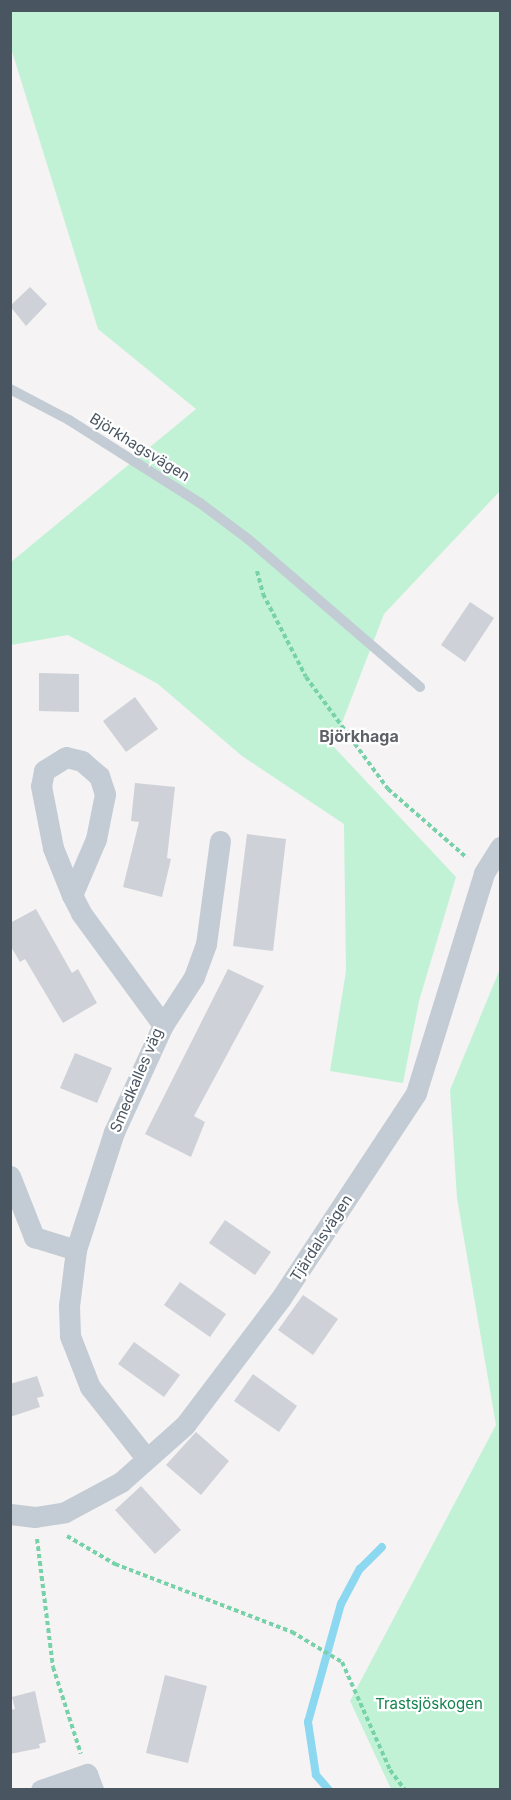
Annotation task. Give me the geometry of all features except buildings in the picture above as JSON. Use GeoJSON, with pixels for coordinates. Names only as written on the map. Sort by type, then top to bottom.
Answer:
{"type":"FeatureCollection","features":[{"type":"Feature","properties":{"kind":"street","name":"Smedkalles väg"},"geometry":{"type":"LineString","coordinates":[[72,895],[96,839],[105,794],[99,776],[82,761],[66,757],[44,771],[41,786],[53,848],[72,895],[81,913],[163,1025],[114,1132],[76,1250],[69,1306],[70,1336],[78,1364],[101,1405],[146,1458]]}},
{"type":"Feature","properties":{"kind":"street"},"geometry":{"type":"LineString","coordinates":[[163,1025],[194,977],[206,944],[220,841]]}},
{"type":"Feature","properties":{"kind":"street","name":"Tjärdalsvägen"},"geometry":{"type":"LineString","coordinates":[[10,1514],[35,1517],[65,1512],[98,1497],[185,1425],[281,1298],[416,1093],[484,873],[501,846]]}},
{"type":"Feature","properties":{"kind":"street"},"geometry":{"type":"LineString","coordinates":[[10,1176],[34,1237],[76,1250]]}},
{"type":"Feature","properties":{"kind":"street"},"geometry":{"type":"LineString","coordinates":[[41,1790],[90,1782]]}},
{"type":"Feature","properties":{"kind":"lane","name":"Björkhagsvägen"},"geometry":{"type":"LineString","coordinates":[[10,389],[79,426],[200,503],[248,539],[420,687]]}},
{"type":"Feature","properties":{"kind":"path"},"geometry":{"type":"LineString","coordinates":[[248,539],[263,594],[306,677],[388,789],[484,873]]}},
{"type":"Feature","properties":{"kind":"path"},"geometry":{"type":"LineString","coordinates":[[35,1517],[116,1564],[222,1602],[312,1643],[342,1662],[390,1770],[405,1790]]}},
{"type":"Feature","properties":{"kind":"path"},"geometry":{"type":"LineString","coordinates":[[35,1517],[51,1657],[90,1782]]}},
{"type":"Feature","properties":{"kind":"green space"},"geometry":{"type":"Polygon","coordinates":[[[11,11],[499,11],[500,491],[384,614],[333,746],[456,877],[419,1001],[403,1083],[330,1071],[346,971],[344,824],[242,756],[158,684],[68,635],[11,645],[11,562],[196,409],[98,329],[11,48],[11,11]]]}},
{"type":"Feature","properties":{"kind":"green space","name":"Trastsjöskogen"},"geometry":{"type":"Polygon","coordinates":[[[500,969],[500,1789],[391,1789],[350,1701],[496,1425],[457,1198],[450,1090],[500,969]]]}},
{"type":"Feature","properties":{"kind":"waterway"},"geometry":{"type":"LineString","coordinates":[[329,1790],[316,1775],[308,1722],[341,1604],[360,1569],[382,1547]]}},
{"type":"Feature","properties":{"kind":"district","name":"Björkhaga"},"geometry":{"type":"Point","coordinates":[359,736]}}]}
